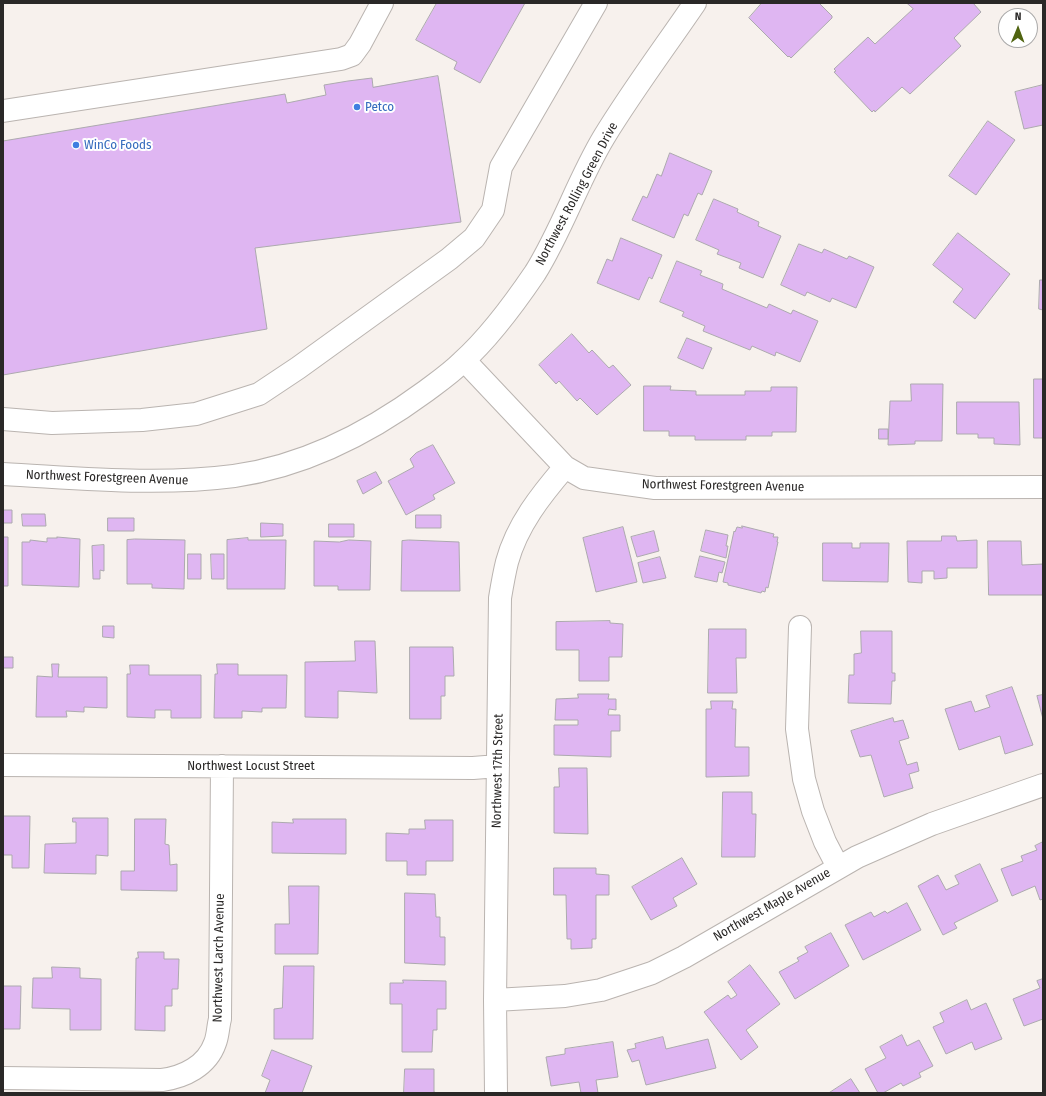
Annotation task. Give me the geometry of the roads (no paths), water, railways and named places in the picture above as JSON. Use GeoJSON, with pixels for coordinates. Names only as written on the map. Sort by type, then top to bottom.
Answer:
{"type":"FeatureCollection","features":[{"type":"Feature","properties":{"kind":"street"},"geometry":{"type":"LineString","coordinates":[[368,3],[372,24]]}},
{"type":"Feature","properties":{"kind":"street"},"geometry":{"type":"LineString","coordinates":[[3,111],[341,59],[352,54],[372,24],[382,3]]}},
{"type":"Feature","properties":{"kind":"street"},"geometry":{"type":"LineString","coordinates":[[3,419],[52,424],[142,420],[196,414],[259,394],[298,368],[449,259],[474,238],[493,210],[501,167],[596,3]]}},
{"type":"Feature","properties":{"kind":"street","name":"Northwest Rolling Green Drive"},"geometry":{"type":"LineString","coordinates":[[464,361],[513,304],[536,271],[604,138],[695,3]]}},
{"type":"Feature","properties":{"kind":"street","name":"Northwest Forestgreen Avenue"},"geometry":{"type":"LineString","coordinates":[[3,474],[154,482],[237,475],[286,464],[334,446],[366,431],[396,413],[464,361],[565,467],[584,478],[655,488],[1043,487]]}},
{"type":"Feature","properties":{"kind":"street","name":"Northwest 17th Street"},"geometry":{"type":"LineString","coordinates":[[496,1093],[495,1000],[500,598],[508,561],[516,537],[528,515],[565,467]]}},
{"type":"Feature","properties":{"kind":"street"},"geometry":{"type":"LineString","coordinates":[[800,627],[797,729],[804,779],[815,817],[825,842],[838,866]]}},
{"type":"Feature","properties":{"kind":"street","name":"Northwest Locust Street"},"geometry":{"type":"LineString","coordinates":[[3,765],[474,768],[498,766]]}},
{"type":"Feature","properties":{"kind":"street","name":"Northwest Larch Avenue"},"geometry":{"type":"LineString","coordinates":[[3,1078],[162,1080],[188,1074],[204,1061],[215,1044],[220,1019],[222,766]]}},
{"type":"Feature","properties":{"kind":"street","name":"Northwest Maple Avenue"},"geometry":{"type":"LineString","coordinates":[[495,1000],[565,996],[601,990],[652,973],[684,957],[838,866],[932,824],[1043,785]]}},
{"type":"Feature","properties":{"kind":"place","name":"Petco"},"geometry":{"type":"Point","coordinates":[357,107]}},
{"type":"Feature","properties":{"kind":"place","name":"WinCo Foods"},"geometry":{"type":"Point","coordinates":[76,145]}}]}
